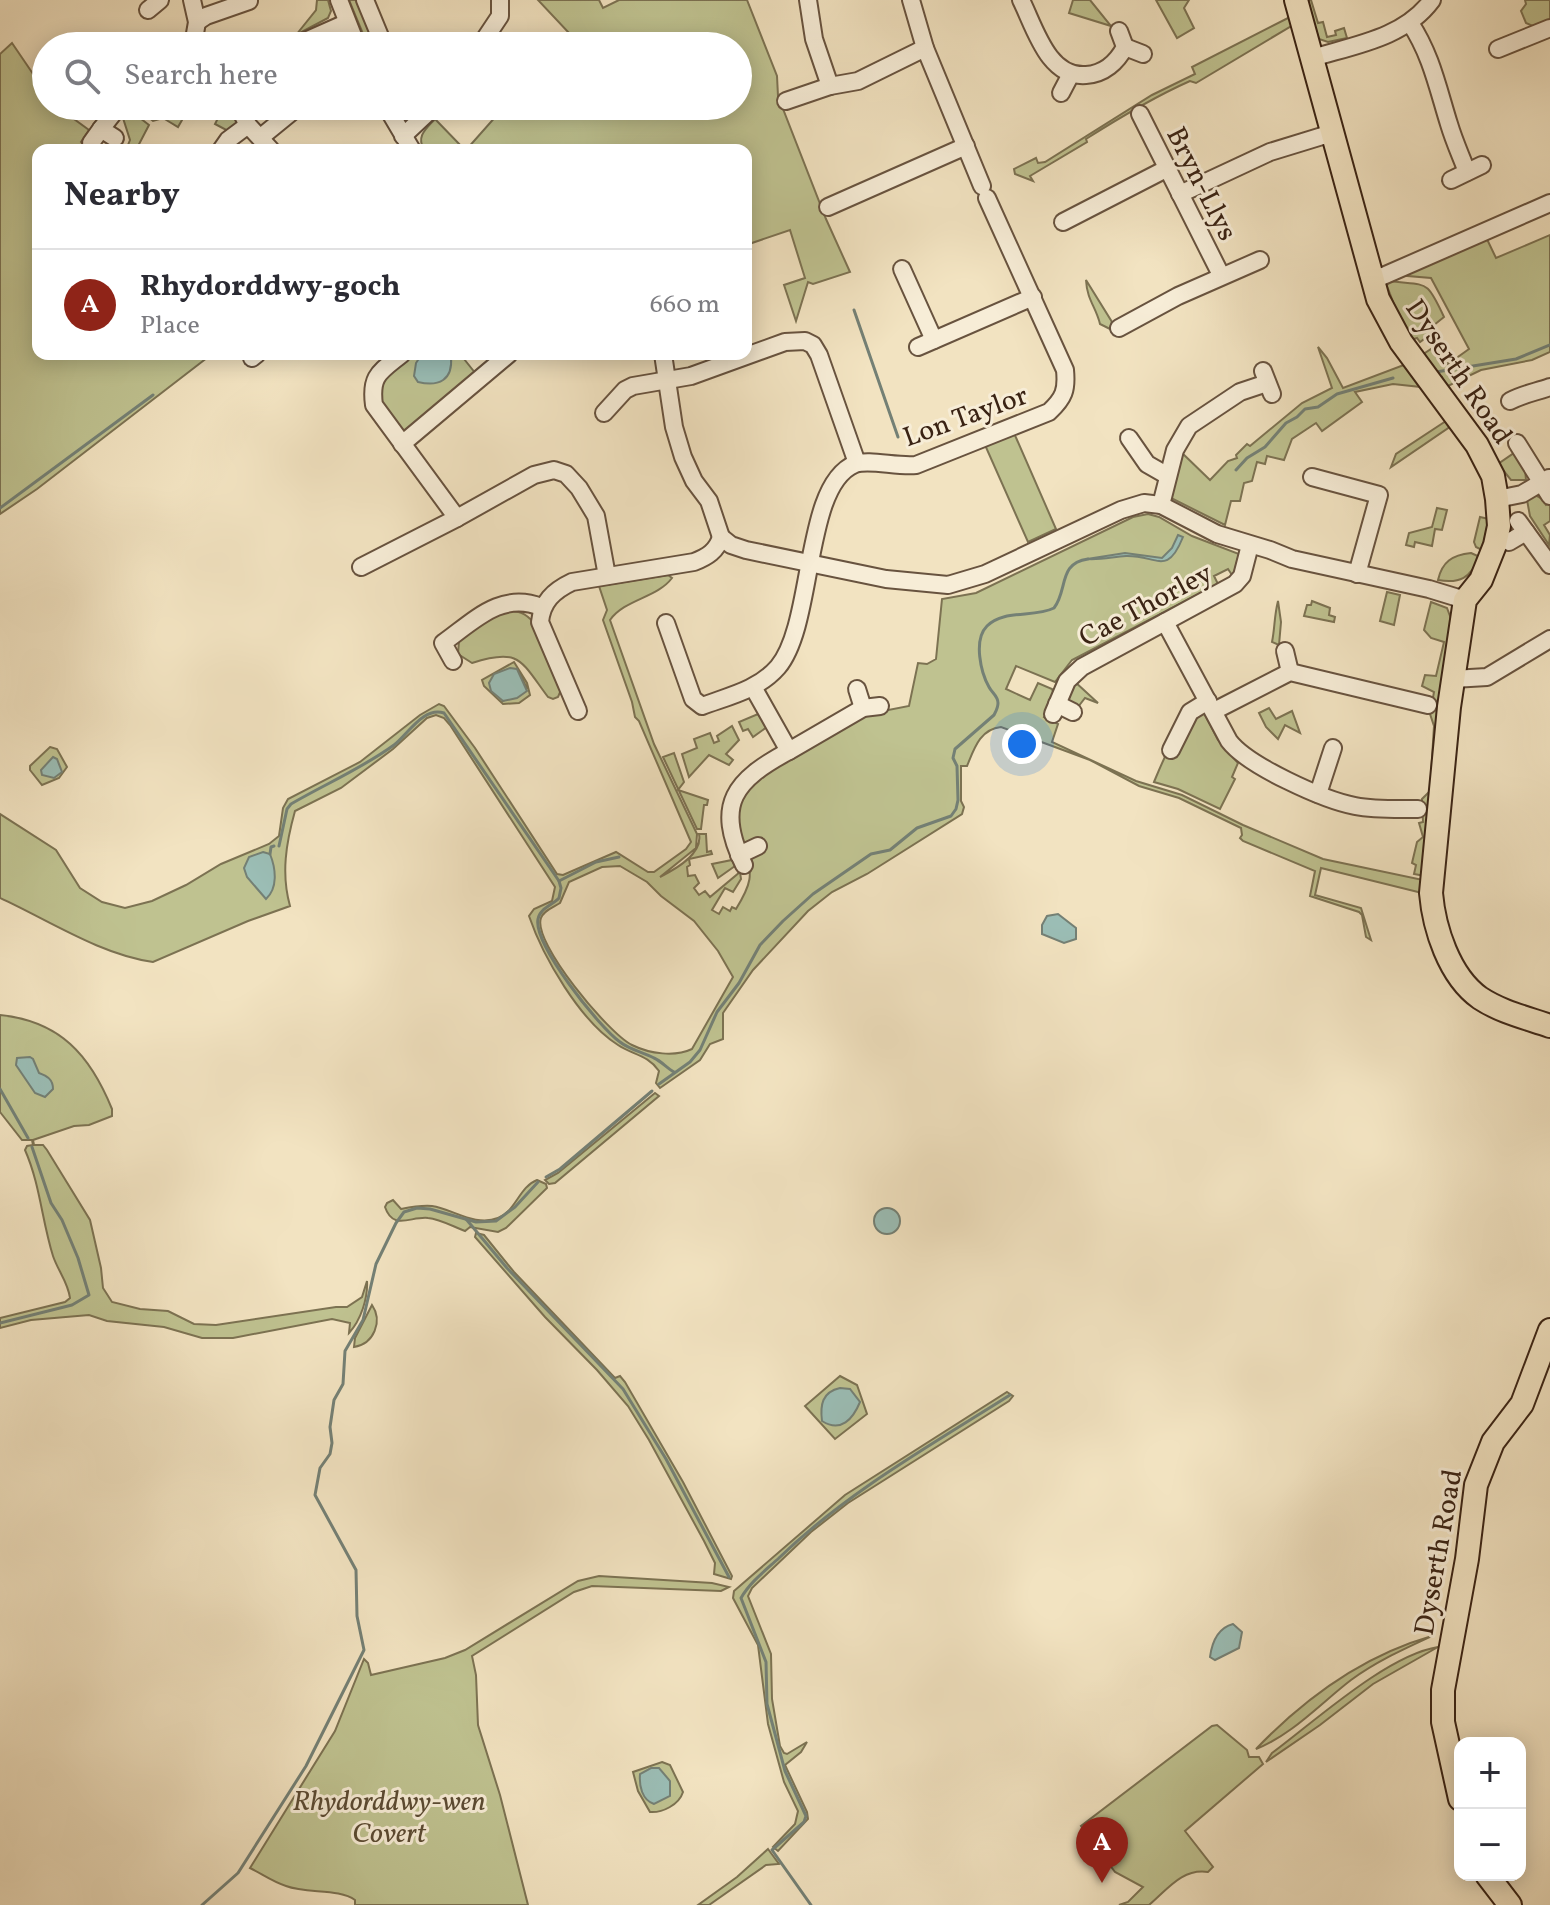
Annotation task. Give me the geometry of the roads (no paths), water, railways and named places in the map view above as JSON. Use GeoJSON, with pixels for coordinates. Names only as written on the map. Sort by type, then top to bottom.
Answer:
{"type":"FeatureCollection","features":[{"type":"Feature","properties":{"kind":"main road","name":"Dyserth Road"},"geometry":{"type":"LineString","coordinates":[[1296,0],[1378,299],[1397,335],[1477,445],[1493,476],[1497,499],[1499,526],[1495,545],[1481,580],[1465,600],[1453,679],[1431,893],[1433,916],[1456,969],[1479,997],[1550,1026]]}},
{"type":"Feature","properties":{"kind":"main road","name":"Dyserth Road"},"geometry":{"type":"LineString","coordinates":[[1454,1772],[1443,1722],[1443,1690],[1467,1559],[1476,1485],[1493,1442],[1522,1404],[1550,1330]]}},
{"type":"Feature","properties":{"kind":"main road"},"geometry":{"type":"LineString","coordinates":[[1492,1881],[1510,1905]]}},
{"type":"Feature","properties":{"kind":"street"},"geometry":{"type":"LineString","coordinates":[[192,0],[197,22],[195,32]]}},
{"type":"Feature","properties":{"kind":"street"},"geometry":{"type":"LineString","coordinates":[[339,0],[350,32]]}},
{"type":"Feature","properties":{"kind":"street"},"geometry":{"type":"LineString","coordinates":[[365,0],[378,32]]}},
{"type":"Feature","properties":{"kind":"street"},"geometry":{"type":"LineString","coordinates":[[808,0],[814,39],[830,86]]}},
{"type":"Feature","properties":{"kind":"street","name":"Lon Taylor"},"geometry":{"type":"LineString","coordinates":[[857,463],[872,462],[899,467],[916,465],[1049,412],[1063,399],[1067,385],[1060,360],[1033,297],[986,203],[925,48],[911,0]]}},
{"type":"Feature","properties":{"kind":"street"},"geometry":{"type":"LineString","coordinates":[[1021,0],[1057,67],[1071,74],[1094,74],[1106,69],[1120,57],[1122,39],[1143,54]]}},
{"type":"Feature","properties":{"kind":"street"},"geometry":{"type":"LineString","coordinates":[[1312,58],[1385,35],[1410,23],[1432,0]]}},
{"type":"Feature","properties":{"kind":"street"},"geometry":{"type":"LineString","coordinates":[[197,22],[249,1]]}},
{"type":"Feature","properties":{"kind":"street"},"geometry":{"type":"LineString","coordinates":[[489,32],[506,2]]}},
{"type":"Feature","properties":{"kind":"street"},"geometry":{"type":"LineString","coordinates":[[326,32],[346,23]]}},
{"type":"Feature","properties":{"kind":"street"},"geometry":{"type":"LineString","coordinates":[[1410,23],[1423,42],[1450,127],[1475,169],[1451,180]]}},
{"type":"Feature","properties":{"kind":"street"},"geometry":{"type":"LineString","coordinates":[[1498,49],[1550,28]]}},
{"type":"Feature","properties":{"kind":"street"},"geometry":{"type":"LineString","coordinates":[[786,101],[830,86],[858,81],[925,48]]}},
{"type":"Feature","properties":{"kind":"street"},"geometry":{"type":"LineString","coordinates":[[1061,93],[1071,74]]}},
{"type":"Feature","properties":{"kind":"street","name":"Bryn-Llys"},"geometry":{"type":"LineString","coordinates":[[1140,114],[1221,275]]}},
{"type":"Feature","properties":{"kind":"street"},"geometry":{"type":"LineString","coordinates":[[103,137],[112,120]]}},
{"type":"Feature","properties":{"kind":"street"},"geometry":{"type":"LineString","coordinates":[[248,120],[260,137]]}},
{"type":"Feature","properties":{"kind":"street"},"geometry":{"type":"LineString","coordinates":[[225,144],[228,140],[260,137],[287,120]]}},
{"type":"Feature","properties":{"kind":"street"},"geometry":{"type":"LineString","coordinates":[[394,120],[407,143],[424,120]]}},
{"type":"Feature","properties":{"kind":"street"},"geometry":{"type":"LineString","coordinates":[[1180,194],[1270,152],[1332,133]]}},
{"type":"Feature","properties":{"kind":"street"},"geometry":{"type":"LineString","coordinates":[[835,199],[966,146]]}},
{"type":"Feature","properties":{"kind":"street"},"geometry":{"type":"LineString","coordinates":[[1063,222],[1166,169]]}},
{"type":"Feature","properties":{"kind":"street"},"geometry":{"type":"LineString","coordinates":[[1374,280],[1549,203]]}},
{"type":"Feature","properties":{"kind":"street"},"geometry":{"type":"LineString","coordinates":[[1119,328],[1221,275],[1260,259]]}},
{"type":"Feature","properties":{"kind":"street"},"geometry":{"type":"LineString","coordinates":[[902,269],[926,343],[1033,297]]}},
{"type":"Feature","properties":{"kind":"street"},"geometry":{"type":"LineString","coordinates":[[666,623],[678,638],[691,707],[702,706],[753,687],[776,668],[792,643],[823,505],[847,468],[857,463],[813,345],[805,341],[785,342],[752,354]]}},
{"type":"Feature","properties":{"kind":"street"},"geometry":{"type":"LineString","coordinates":[[395,360],[378,374],[372,386],[374,405],[457,518]]}},
{"type":"Feature","properties":{"kind":"street"},"geometry":{"type":"LineString","coordinates":[[402,444],[502,360]]}},
{"type":"Feature","properties":{"kind":"street"},"geometry":{"type":"LineString","coordinates":[[569,704],[540,622],[541,607],[560,587],[572,582],[694,562],[707,557],[719,545],[721,537],[709,501],[694,481],[674,427],[664,360]]}},
{"type":"Feature","properties":{"kind":"street"},"geometry":{"type":"LineString","coordinates":[[604,413],[625,390],[737,360]]}},
{"type":"Feature","properties":{"kind":"street"},"geometry":{"type":"LineString","coordinates":[[1161,505],[1175,450],[1189,426],[1235,395],[1267,383]]}},
{"type":"Feature","properties":{"kind":"street"},"geometry":{"type":"LineString","coordinates":[[1510,401],[1550,387]]}},
{"type":"Feature","properties":{"kind":"street"},"geometry":{"type":"LineString","coordinates":[[1129,438],[1147,464],[1168,476]]}},
{"type":"Feature","properties":{"kind":"street"},"geometry":{"type":"LineString","coordinates":[[1497,499],[1547,485],[1517,443]]}},
{"type":"Feature","properties":{"kind":"street"},"geometry":{"type":"LineString","coordinates":[[361,567],[534,475],[554,470],[566,474],[579,488],[596,516],[607,576]]}},
{"type":"Feature","properties":{"kind":"street"},"geometry":{"type":"LineString","coordinates":[[1312,477],[1379,495],[1357,574]]}},
{"type":"Feature","properties":{"kind":"street"},"geometry":{"type":"LineString","coordinates":[[721,537],[731,545],[746,550],[919,584],[961,583],[1133,505],[1161,505],[1217,534],[1292,559],[1429,589],[1465,600]]}},
{"type":"Feature","properties":{"kind":"street"},"geometry":{"type":"LineString","coordinates":[[1509,542],[1522,527],[1550,565]]}},
{"type":"Feature","properties":{"kind":"street","name":"Cae Thorley"},"geometry":{"type":"LineString","coordinates":[[1073,712],[1055,709],[1067,681],[1082,667],[1235,584],[1242,576],[1250,545]]}},
{"type":"Feature","properties":{"kind":"street"},"geometry":{"type":"LineString","coordinates":[[453,661],[443,643],[495,605],[512,601],[529,602],[541,607]]}},
{"type":"Feature","properties":{"kind":"street"},"geometry":{"type":"LineString","coordinates":[[1165,622],[1235,749],[1251,761],[1318,794],[1355,806],[1418,809]]}},
{"type":"Feature","properties":{"kind":"street"},"geometry":{"type":"LineString","coordinates":[[1453,679],[1487,677],[1550,639]]}},
{"type":"Feature","properties":{"kind":"street"},"geometry":{"type":"LineString","coordinates":[[1285,651],[1290,672]]}},
{"type":"Feature","properties":{"kind":"street"},"geometry":{"type":"LineString","coordinates":[[1171,750],[1190,712],[1290,672],[1428,707]]}},
{"type":"Feature","properties":{"kind":"street"},"geometry":{"type":"LineString","coordinates":[[753,687],[789,751]]}},
{"type":"Feature","properties":{"kind":"street"},"geometry":{"type":"LineString","coordinates":[[857,689],[863,708]]}},
{"type":"Feature","properties":{"kind":"street"},"geometry":{"type":"LineString","coordinates":[[758,846],[741,860],[730,829],[736,794],[749,775],[863,708],[880,706]]}},
{"type":"Feature","properties":{"kind":"street"},"geometry":{"type":"LineString","coordinates":[[1318,794],[1333,748]]}},
{"type":"Feature","properties":{"kind":"street"},"geometry":{"type":"LineString","coordinates":[[1243,777],[1251,761]]}},
{"type":"Feature","properties":{"kind":"water"},"geometry":{"type":"Polygon","coordinates":[[[418,360],[451,360],[447,376],[432,383],[418,382],[414,376],[418,360]]]}},
{"type":"Feature","properties":{"kind":"water"},"geometry":{"type":"Polygon","coordinates":[[[1178,535],[1183,537],[1172,557],[1166,560],[1126,556],[1087,559],[1125,553],[1162,558],[1172,548],[1178,535]]]}},
{"type":"Feature","properties":{"kind":"water"},"geometry":{"type":"Polygon","coordinates":[[[510,668],[517,669],[527,691],[517,698],[503,701],[491,691],[489,683],[494,674],[510,668]]]}},
{"type":"Feature","properties":{"kind":"water"},"geometry":{"type":"Polygon","coordinates":[[[53,757],[57,759],[62,772],[54,778],[42,775],[41,770],[53,757]]]}},
{"type":"Feature","properties":{"kind":"water"},"geometry":{"type":"Polygon","coordinates":[[[263,852],[270,854],[275,872],[273,889],[266,899],[247,877],[244,868],[249,857],[263,852]]]}},
{"type":"Feature","properties":{"kind":"water"},"geometry":{"type":"Polygon","coordinates":[[[1058,914],[1076,928],[1076,939],[1064,943],[1042,934],[1042,925],[1047,916],[1058,914]]]}},
{"type":"Feature","properties":{"kind":"water"},"geometry":{"type":"Polygon","coordinates":[[[30,1057],[39,1073],[52,1083],[53,1089],[45,1097],[35,1093],[16,1065],[17,1058],[30,1057]]]}},
{"type":"Feature","properties":{"kind":"water"},"geometry":{"type":"Polygon","coordinates":[[[887,1208],[896,1212],[900,1221],[896,1230],[887,1234],[878,1230],[874,1221],[878,1212],[887,1208]]]}},
{"type":"Feature","properties":{"kind":"water"},"geometry":{"type":"Polygon","coordinates":[[[840,1388],[850,1389],[860,1402],[846,1422],[829,1424],[822,1421],[822,1405],[829,1393],[840,1388]]]}},
{"type":"Feature","properties":{"kind":"water"},"geometry":{"type":"Polygon","coordinates":[[[1233,1624],[1242,1632],[1239,1648],[1215,1660],[1210,1657],[1214,1641],[1223,1629],[1233,1624]]]}},
{"type":"Feature","properties":{"kind":"water"},"geometry":{"type":"Polygon","coordinates":[[[651,1768],[659,1768],[670,1781],[670,1796],[654,1804],[644,1796],[640,1783],[640,1774],[651,1768]]]}},
{"type":"Feature","properties":{"kind":"waterway"},"geometry":{"type":"LineString","coordinates":[[854,310],[898,437]]}},
{"type":"Feature","properties":{"kind":"waterway"},"geometry":{"type":"LineString","coordinates":[[1436,372],[1516,359],[1550,345]]}},
{"type":"Feature","properties":{"kind":"waterway"},"geometry":{"type":"LineString","coordinates":[[1236,470],[1305,409],[1318,407],[1337,394],[1393,378]]}},
{"type":"Feature","properties":{"kind":"waterway"},"geometry":{"type":"LineString","coordinates":[[0,508],[153,395]]}},
{"type":"Feature","properties":{"kind":"waterway"},"geometry":{"type":"LineString","coordinates":[[659,1084],[690,1062],[700,1050],[717,1012],[739,983],[760,945],[783,921],[813,894],[871,854],[890,850],[917,828],[951,816],[958,800],[957,766],[953,758],[955,749],[994,715],[998,706],[981,665],[979,648],[983,632],[1002,617],[1054,608],[1072,566],[1088,559]]}},
{"type":"Feature","properties":{"kind":"waterway"},"geometry":{"type":"LineString","coordinates":[[279,846],[287,809],[291,804],[381,754],[423,717],[444,713],[559,881],[559,898],[544,909],[538,919],[539,931],[556,965],[610,1033],[624,1045],[657,1059],[674,1072]]}},
{"type":"Feature","properties":{"kind":"waterway"},"geometry":{"type":"LineString","coordinates":[[270,854],[274,846]]}},
{"type":"Feature","properties":{"kind":"waterway"},"geometry":{"type":"LineString","coordinates":[[559,881],[596,862],[619,857]]}},
{"type":"Feature","properties":{"kind":"waterway"},"geometry":{"type":"LineString","coordinates":[[0,1089],[28,1138]]}},
{"type":"Feature","properties":{"kind":"waterway"},"geometry":{"type":"LineString","coordinates":[[546,1177],[560,1169],[652,1091]]}},
{"type":"Feature","properties":{"kind":"waterway"},"geometry":{"type":"LineString","coordinates":[[0,1323],[72,1305],[89,1295],[78,1258],[51,1203],[32,1147]]}},
{"type":"Feature","properties":{"kind":"waterway"},"geometry":{"type":"LineString","coordinates":[[202,1905],[238,1873],[306,1766],[364,1650],[357,1616],[356,1570],[315,1495],[320,1468],[330,1454],[330,1427],[334,1400],[343,1384],[345,1351],[363,1320],[376,1264],[404,1212],[417,1208],[430,1209],[476,1222],[496,1221],[515,1207],[538,1182]]}},
{"type":"Feature","properties":{"kind":"waterway"},"geometry":{"type":"LineString","coordinates":[[466,1219],[507,1268],[623,1389],[666,1459],[729,1577]]}},
{"type":"Feature","properties":{"kind":"waterway"},"geometry":{"type":"LineString","coordinates":[[811,1905],[772,1850],[804,1822],[806,1816],[785,1771],[767,1704],[766,1662],[741,1598],[758,1576],[833,1512],[890,1470],[1010,1395]]}},
{"type":"Feature","properties":{"kind":"place","name":"Rhydorddwy-goch"},"geometry":{"type":"Point","coordinates":[1102,1883]}},
{"type":"Feature","properties":{"kind":"park label","name":"Rhydorddwy-wen Covert"},"geometry":{"type":"Point","coordinates":[389,1816]}}]}
